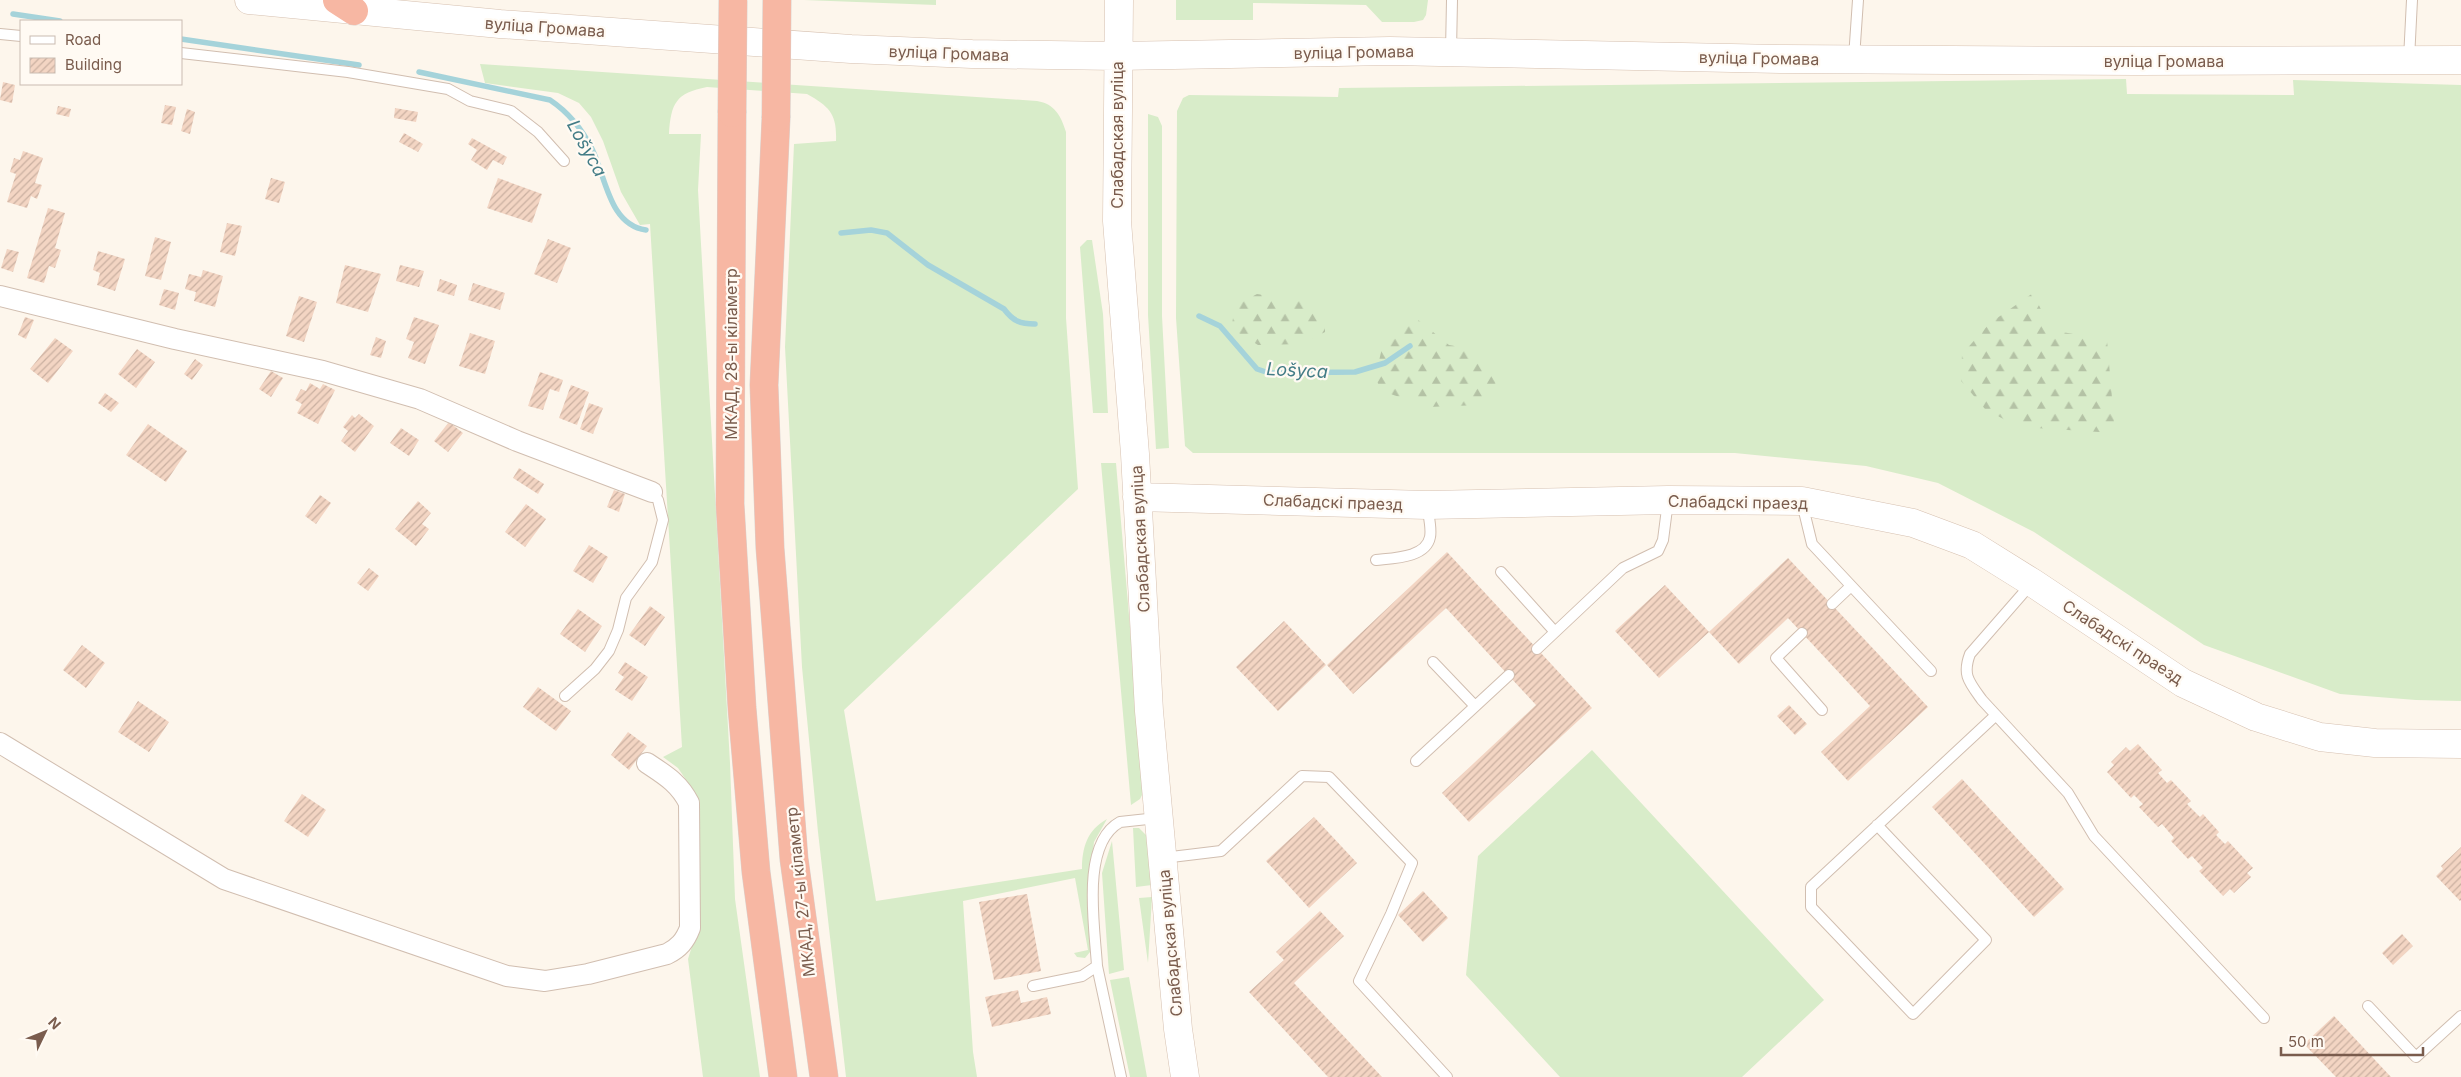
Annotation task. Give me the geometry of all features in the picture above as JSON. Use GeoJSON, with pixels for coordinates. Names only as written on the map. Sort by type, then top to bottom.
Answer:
{"type":"FeatureCollection","features":[{"type":"Feature","properties":{"kind":"highway","name":"МКАД, 28-ы кіламетр"},"geometry":{"type":"LineString","coordinates":[[733,0],[730,504],[742,708],[756,872],[783,1077]]}},
{"type":"Feature","properties":{"kind":"highway","name":"МКАД, 28-ы кіламетр"},"geometry":{"type":"LineString","coordinates":[[777,0],[776,118],[764,384],[770,548],[782,707]]}},
{"type":"Feature","properties":{"kind":"highway","name":"МКАД, 27-ы кіламетр"},"geometry":{"type":"LineString","coordinates":[[782,707],[794,859],[824,1077]]}},
{"type":"Feature","properties":{"kind":"main road","name":"вуліца Громава"},"geometry":{"type":"LineString","coordinates":[[249,0],[346,5],[500,24],[851,49],[972,54],[1117,56],[1390,51],[1854,59],[2137,61],[2461,60]]}},
{"type":"Feature","properties":{"kind":"main road","name":"Слабадская вуліца"},"geometry":{"type":"LineString","coordinates":[[1119,0],[1117,221],[1137,497],[1148,702],[1157,818],[1178,1029],[1185,1077]]}},
{"type":"Feature","properties":{"kind":"main road","name":"Слабадскі праезд"},"geometry":{"type":"LineString","coordinates":[[1137,497],[1427,505],[1668,500],[1802,501],[1913,523],[1972,545],[2033,582],[2183,683],[2256,717],[2320,737],[2375,743],[2461,744]]}},
{"type":"Feature","properties":{"kind":"street"},"geometry":{"type":"LineString","coordinates":[[0,296],[175,340],[323,371],[420,399],[517,441],[652,492]]}},
{"type":"Feature","properties":{"kind":"street"},"geometry":{"type":"LineString","coordinates":[[0,743],[224,879],[507,976],[545,981],[588,974],[667,954],[678,948],[686,939],[690,928],[689,804],[673,779],[647,763]]}},
{"type":"Feature","properties":{"kind":"lane"},"geometry":{"type":"LineString","coordinates":[[1451,52],[1452,0]]}},
{"type":"Feature","properties":{"kind":"lane"},"geometry":{"type":"LineString","coordinates":[[1854,59],[1858,0]]}},
{"type":"Feature","properties":{"kind":"lane"},"geometry":{"type":"LineString","coordinates":[[2408,60],[2412,0]]}},
{"type":"Feature","properties":{"kind":"lane"},"geometry":{"type":"LineString","coordinates":[[0,34],[20,36]]}},
{"type":"Feature","properties":{"kind":"lane"},"geometry":{"type":"LineString","coordinates":[[182,54],[348,72],[448,89],[470,100],[511,111],[538,132],[564,161]]}},
{"type":"Feature","properties":{"kind":"lane"},"geometry":{"type":"LineString","coordinates":[[565,696],[595,669],[609,650],[618,630],[626,598],[652,562],[663,520],[658,500],[652,492]]}},
{"type":"Feature","properties":{"kind":"lane"},"geometry":{"type":"LineString","coordinates":[[1537,649],[1623,568],[1658,551],[1663,540],[1668,500]]}},
{"type":"Feature","properties":{"kind":"lane"},"geometry":{"type":"LineString","coordinates":[[1802,501],[1812,544],[1931,671]]}},
{"type":"Feature","properties":{"kind":"lane"},"geometry":{"type":"LineString","coordinates":[[1376,560],[1406,557],[1425,547],[1430,536],[1427,505]]}},
{"type":"Feature","properties":{"kind":"lane"},"geometry":{"type":"LineString","coordinates":[[1501,572],[1555,632]]}},
{"type":"Feature","properties":{"kind":"lane"},"geometry":{"type":"LineString","coordinates":[[2033,582],[1970,654],[1965,668],[1969,683],[2068,793],[2094,836],[2264,1018]]}},
{"type":"Feature","properties":{"kind":"lane"},"geometry":{"type":"LineString","coordinates":[[1832,604],[1851,586]]}},
{"type":"Feature","properties":{"kind":"lane"},"geometry":{"type":"LineString","coordinates":[[1802,633],[1776,658],[1822,710]]}},
{"type":"Feature","properties":{"kind":"lane"},"geometry":{"type":"LineString","coordinates":[[1434,662],[1475,706]]}},
{"type":"Feature","properties":{"kind":"lane"},"geometry":{"type":"LineString","coordinates":[[1416,761],[1509,675]]}},
{"type":"Feature","properties":{"kind":"lane"},"geometry":{"type":"LineString","coordinates":[[1877,825],[1986,940],[1913,1014],[1811,907],[1811,887],[1877,825],[1996,715]]}},
{"type":"Feature","properties":{"kind":"lane"},"geometry":{"type":"LineString","coordinates":[[1162,858],[1221,852],[1302,776],[1329,777],[1412,863],[1391,914],[1358,981],[1447,1077]]}},
{"type":"Feature","properties":{"kind":"lane"},"geometry":{"type":"LineString","coordinates":[[1121,1077],[1097,966],[1092,875],[1096,854],[1114,825],[1120,822],[1157,818]]}},
{"type":"Feature","properties":{"kind":"lane"},"geometry":{"type":"LineString","coordinates":[[1033,986],[1082,976],[1097,966]]}},
{"type":"Feature","properties":{"kind":"lane"},"geometry":{"type":"LineString","coordinates":[[2368,1006],[2416,1058],[2461,1016]]}},
{"type":"Feature","properties":{"kind":"green space"},"geometry":{"type":"Polygon","coordinates":[[[804,0],[936,0],[936,5],[804,0]]]}},
{"type":"Feature","properties":{"kind":"green space"},"geometry":{"type":"Polygon","coordinates":[[[1176,0],[1428,0],[1426,15],[1423,20],[1414,22],[1382,22],[1366,5],[1253,3],[1253,20],[1176,20],[1176,0]]]}},
{"type":"Feature","properties":{"kind":"green space"},"geometry":{"type":"Polygon","coordinates":[[[480,64],[1037,101],[1053,108],[1062,121],[1066,132],[1066,318],[1078,489],[844,710],[876,901],[1082,869],[1083,854],[1090,834],[1100,823],[1107,819],[1094,842],[1090,952],[1085,958],[1077,957],[1074,953],[1088,950],[1075,878],[963,901],[973,1052],[977,1077],[846,1077],[818,832],[802,667],[785,347],[794,144],[836,141],[835,124],[831,112],[827,107],[807,94],[707,87],[697,89],[682,96],[677,101],[671,114],[669,134],[701,134],[698,190],[730,763],[735,899],[760,1077],[703,1077],[688,959],[698,927],[697,796],[678,768],[663,757],[682,747],[650,224],[640,225],[621,192],[603,141],[591,117],[579,103],[558,93],[485,83],[480,64]]]}},
{"type":"Feature","properties":{"kind":"green space"},"geometry":{"type":"Polygon","coordinates":[[[2126,79],[2127,94],[2294,95],[2293,80],[2461,85],[2461,701],[2416,700],[2340,694],[2204,645],[2034,532],[1938,483],[1866,466],[1735,453],[1193,453],[1185,446],[1176,318],[1177,111],[1183,98],[1189,95],[1338,97],[1339,88],[2126,79]]]}},
{"type":"Feature","properties":{"kind":"green space"},"geometry":{"type":"Polygon","coordinates":[[[1148,114],[1158,117],[1162,126],[1162,316],[1169,448],[1156,449],[1148,315],[1148,114]]]}},
{"type":"Feature","properties":{"kind":"green space"},"geometry":{"type":"Polygon","coordinates":[[[1087,240],[1092,240],[1103,314],[1108,413],[1093,413],[1080,247],[1087,240]]]}},
{"type":"Feature","properties":{"kind":"green space"},"geometry":{"type":"Polygon","coordinates":[[[2033,293],[2051,330],[2107,340],[2115,433],[2018,427],[1985,409],[1961,381],[1962,354],[1990,323],[2033,293]]]}},
{"type":"Feature","properties":{"kind":"green space"},"geometry":{"type":"Polygon","coordinates":[[[1257,294],[1278,297],[1311,297],[1325,314],[1325,332],[1302,344],[1258,345],[1232,329],[1235,311],[1241,303],[1257,294]]]}},
{"type":"Feature","properties":{"kind":"green space"},"geometry":{"type":"Polygon","coordinates":[[[1417,319],[1449,345],[1478,350],[1497,374],[1494,394],[1480,405],[1428,407],[1382,391],[1375,378],[1382,348],[1397,326],[1417,319]]]}},
{"type":"Feature","properties":{"kind":"green space"},"geometry":{"type":"Polygon","coordinates":[[[1101,463],[1116,463],[1144,791],[1140,799],[1131,805],[1101,463]]]}},
{"type":"Feature","properties":{"kind":"green space"},"geometry":{"type":"Polygon","coordinates":[[[1592,750],[1824,1000],[1742,1077],[1560,1077],[1466,975],[1478,856],[1592,750]]]}},
{"type":"Feature","properties":{"kind":"green space"},"geometry":{"type":"Polygon","coordinates":[[[1133,828],[1139,828],[1146,835],[1152,885],[1136,887],[1133,828]]]}},
{"type":"Feature","properties":{"kind":"green space"},"geometry":{"type":"Polygon","coordinates":[[[1112,841],[1124,970],[1109,974],[1102,873],[1112,841]]]}},
{"type":"Feature","properties":{"kind":"green space"},"geometry":{"type":"Polygon","coordinates":[[[1152,897],[1148,963],[1139,898],[1152,897]]]}},
{"type":"Feature","properties":{"kind":"green space"},"geometry":{"type":"Polygon","coordinates":[[[1129,977],[1147,1077],[1130,1077],[1110,980],[1129,977]]]}},
{"type":"Feature","properties":{"kind":"building"},"geometry":{"type":"Polygon","coordinates":[[[3,82],[15,85],[12,103],[0,100],[3,82]]]}},
{"type":"Feature","properties":{"kind":"building"},"geometry":{"type":"Polygon","coordinates":[[[165,105],[176,107],[172,125],[161,123],[165,105]]]}},
{"type":"Feature","properties":{"kind":"building"},"geometry":{"type":"Polygon","coordinates":[[[58,106],[71,109],[69,117],[56,114],[58,106]]]}},
{"type":"Feature","properties":{"kind":"building"},"geometry":{"type":"Polygon","coordinates":[[[395,108],[418,112],[416,122],[394,118],[395,108]]]}},
{"type":"Feature","properties":{"kind":"building"},"geometry":{"type":"Polygon","coordinates":[[[187,109],[195,112],[190,134],[181,131],[187,109]]]}},
{"type":"Feature","properties":{"kind":"building"},"geometry":{"type":"Polygon","coordinates":[[[404,133],[423,144],[418,152],[399,142],[404,133]]]}},
{"type":"Feature","properties":{"kind":"building"},"geometry":{"type":"Polygon","coordinates":[[[472,138],[507,157],[503,165],[493,160],[487,170],[471,160],[477,150],[468,144],[472,138]]]}},
{"type":"Feature","properties":{"kind":"building"},"geometry":{"type":"Polygon","coordinates":[[[23,151],[43,158],[35,183],[42,185],[37,199],[31,196],[27,208],[7,202],[16,174],[10,172],[14,158],[20,160],[23,151]]]}},
{"type":"Feature","properties":{"kind":"building"},"geometry":{"type":"Polygon","coordinates":[[[271,178],[285,182],[279,203],[265,199],[271,178]]]}},
{"type":"Feature","properties":{"kind":"building"},"geometry":{"type":"Polygon","coordinates":[[[498,178],[542,194],[532,223],[487,208],[498,178]]]}},
{"type":"Feature","properties":{"kind":"building"},"geometry":{"type":"Polygon","coordinates":[[[48,208],[65,213],[55,248],[61,250],[55,268],[49,266],[44,283],[27,278],[48,208]]]}},
{"type":"Feature","properties":{"kind":"building"},"geometry":{"type":"Polygon","coordinates":[[[227,223],[242,226],[235,256],[220,252],[227,223]]]}},
{"type":"Feature","properties":{"kind":"building"},"geometry":{"type":"Polygon","coordinates":[[[155,237],[171,242],[161,280],[145,276],[155,237]]]}},
{"type":"Feature","properties":{"kind":"building"},"geometry":{"type":"Polygon","coordinates":[[[548,239],[571,248],[557,283],[534,274],[548,239]]]}},
{"type":"Feature","properties":{"kind":"building"},"geometry":{"type":"Polygon","coordinates":[[[7,249],[19,252],[13,272],[1,268],[7,249]]]}},
{"type":"Feature","properties":{"kind":"building"},"geometry":{"type":"Polygon","coordinates":[[[98,251],[125,259],[115,291],[97,285],[100,273],[93,270],[98,251]]]}},
{"type":"Feature","properties":{"kind":"building"},"geometry":{"type":"Polygon","coordinates":[[[345,265],[381,274],[368,312],[336,303],[345,265]]]}},
{"type":"Feature","properties":{"kind":"building"},"geometry":{"type":"Polygon","coordinates":[[[400,265],[424,271],[419,287],[396,281],[400,265]]]}},
{"type":"Feature","properties":{"kind":"building"},"geometry":{"type":"Polygon","coordinates":[[[203,270],[223,276],[215,307],[194,301],[196,292],[185,289],[189,274],[201,277],[203,270]]]}},
{"type":"Feature","properties":{"kind":"building"},"geometry":{"type":"Polygon","coordinates":[[[440,279],[457,285],[454,296],[437,291],[440,279]]]}},
{"type":"Feature","properties":{"kind":"building"},"geometry":{"type":"Polygon","coordinates":[[[473,283],[505,293],[500,310],[468,300],[473,283]]]}},
{"type":"Feature","properties":{"kind":"building"},"geometry":{"type":"Polygon","coordinates":[[[164,289],[179,293],[175,310],[159,305],[164,289]]]}},
{"type":"Feature","properties":{"kind":"building"},"geometry":{"type":"Polygon","coordinates":[[[299,296],[317,302],[304,342],[286,336],[299,296]]]}},
{"type":"Feature","properties":{"kind":"building"},"geometry":{"type":"Polygon","coordinates":[[[25,317],[34,320],[26,339],[18,335],[25,317]]]}},
{"type":"Feature","properties":{"kind":"building"},"geometry":{"type":"Polygon","coordinates":[[[414,317],[439,325],[425,364],[408,358],[414,342],[406,339],[414,317]]]}},
{"type":"Feature","properties":{"kind":"building"},"geometry":{"type":"Polygon","coordinates":[[[470,333],[495,341],[485,374],[459,366],[470,333]]]}},
{"type":"Feature","properties":{"kind":"building"},"geometry":{"type":"Polygon","coordinates":[[[376,337],[386,341],[381,358],[370,355],[376,337]]]}},
{"type":"Feature","properties":{"kind":"building"},"geometry":{"type":"Polygon","coordinates":[[[55,338],[73,351],[48,383],[30,369],[55,338]]]}},
{"type":"Feature","properties":{"kind":"building"},"geometry":{"type":"Polygon","coordinates":[[[137,349],[155,362],[136,388],[118,374],[137,349]]]}},
{"type":"Feature","properties":{"kind":"building"},"geometry":{"type":"Polygon","coordinates":[[[195,359],[203,365],[192,380],[184,374],[195,359]]]}},
{"type":"Feature","properties":{"kind":"building"},"geometry":{"type":"Polygon","coordinates":[[[271,371],[283,378],[271,397],[259,389],[271,371]]]}},
{"type":"Feature","properties":{"kind":"building"},"geometry":{"type":"Polygon","coordinates":[[[540,372],[563,380],[559,392],[550,389],[543,410],[528,406],[540,372]]]}},
{"type":"Feature","properties":{"kind":"building"},"geometry":{"type":"Polygon","coordinates":[[[310,383],[320,389],[323,384],[335,390],[318,424],[297,413],[302,404],[295,400],[301,389],[306,391],[310,383]]]}},
{"type":"Feature","properties":{"kind":"building"},"geometry":{"type":"Polygon","coordinates":[[[571,385],[589,392],[577,425],[559,418],[571,385]]]}},
{"type":"Feature","properties":{"kind":"building"},"geometry":{"type":"Polygon","coordinates":[[[105,393],[119,403],[111,412],[98,403],[105,393]]]}},
{"type":"Feature","properties":{"kind":"building"},"geometry":{"type":"Polygon","coordinates":[[[589,403],[603,408],[593,434],[580,429],[589,403]]]}},
{"type":"Feature","properties":{"kind":"building"},"geometry":{"type":"Polygon","coordinates":[[[359,414],[374,426],[355,452],[341,441],[348,431],[343,427],[352,415],[355,418],[359,414]]]}},
{"type":"Feature","properties":{"kind":"building"},"geometry":{"type":"Polygon","coordinates":[[[449,422],[463,433],[448,452],[434,441],[449,422]]]}},
{"type":"Feature","properties":{"kind":"building"},"geometry":{"type":"Polygon","coordinates":[[[148,424],[187,451],[166,482],[126,455],[148,424]]]}},
{"type":"Feature","properties":{"kind":"building"},"geometry":{"type":"Polygon","coordinates":[[[401,428],[419,440],[409,456],[390,443],[401,428]]]}},
{"type":"Feature","properties":{"kind":"building"},"geometry":{"type":"Polygon","coordinates":[[[519,468],[544,484],[538,494],[513,478],[519,468]]]}},
{"type":"Feature","properties":{"kind":"building"},"geometry":{"type":"Polygon","coordinates":[[[614,490],[625,494],[619,512],[607,507],[614,490]]]}},
{"type":"Feature","properties":{"kind":"building"},"geometry":{"type":"Polygon","coordinates":[[[320,495],[331,503],[316,524],[305,516],[320,495]]]}},
{"type":"Feature","properties":{"kind":"building"},"geometry":{"type":"Polygon","coordinates":[[[418,501],[431,513],[422,524],[429,529],[416,546],[395,529],[418,501]]]}},
{"type":"Feature","properties":{"kind":"building"},"geometry":{"type":"Polygon","coordinates":[[[526,504],[546,519],[525,547],[505,532],[526,504]]]}},
{"type":"Feature","properties":{"kind":"building"},"geometry":{"type":"Polygon","coordinates":[[[589,545],[608,557],[593,583],[573,571],[589,545]]]}},
{"type":"Feature","properties":{"kind":"building"},"geometry":{"type":"Polygon","coordinates":[[[1447,552],[1592,708],[1469,822],[1442,793],[1536,705],[1446,608],[1353,694],[1327,665],[1447,552]]]}},
{"type":"Feature","properties":{"kind":"building"},"geometry":{"type":"Polygon","coordinates":[[[1788,558],[1928,707],[1848,781],[1821,752],[1870,706],[1788,618],[1739,664],[1709,632],[1788,558]]]}},
{"type":"Feature","properties":{"kind":"building"},"geometry":{"type":"Polygon","coordinates":[[[369,568],[379,576],[368,591],[357,583],[369,568]]]}},
{"type":"Feature","properties":{"kind":"building"},"geometry":{"type":"Polygon","coordinates":[[[1665,585],[1709,632],[1659,678],[1615,631],[1665,585]]]}},
{"type":"Feature","properties":{"kind":"building"},"geometry":{"type":"Polygon","coordinates":[[[650,606],[665,617],[645,646],[629,635],[650,606]]]}},
{"type":"Feature","properties":{"kind":"building"},"geometry":{"type":"Polygon","coordinates":[[[578,609],[602,626],[585,652],[560,634],[578,609]]]}},
{"type":"Feature","properties":{"kind":"building"},"geometry":{"type":"Polygon","coordinates":[[[1284,621],[1326,665],[1278,711],[1236,667],[1284,621]]]}},
{"type":"Feature","properties":{"kind":"building"},"geometry":{"type":"Polygon","coordinates":[[[82,645],[105,663],[86,688],[63,670],[82,645]]]}},
{"type":"Feature","properties":{"kind":"building"},"geometry":{"type":"Polygon","coordinates":[[[625,662],[648,677],[632,701],[615,690],[624,677],[618,673],[625,662]]]}},
{"type":"Feature","properties":{"kind":"building"},"geometry":{"type":"Polygon","coordinates":[[[538,687],[571,711],[556,731],[523,707],[538,687]]]}},
{"type":"Feature","properties":{"kind":"building"},"geometry":{"type":"Polygon","coordinates":[[[138,701],[169,722],[149,752],[118,732],[138,701]]]}},
{"type":"Feature","properties":{"kind":"building"},"geometry":{"type":"Polygon","coordinates":[[[1789,705],[1807,724],[1795,735],[1777,716],[1789,705]]]}},
{"type":"Feature","properties":{"kind":"building"},"geometry":{"type":"Polygon","coordinates":[[[628,732],[647,746],[629,770],[611,755],[628,732]]]}},
{"type":"Feature","properties":{"kind":"building"},"geometry":{"type":"Polygon","coordinates":[[[2138,744],[2162,770],[2158,773],[2167,783],[2171,780],[2191,801],[2187,804],[2200,817],[2203,814],[2219,832],[2216,835],[2225,844],[2228,841],[2253,868],[2247,873],[2251,877],[2234,893],[2230,889],[2223,896],[2199,871],[2203,868],[2192,856],[2188,859],[2171,841],[2174,838],[2162,824],[2158,827],[2139,807],[2143,804],[2134,795],[2131,798],[2107,772],[2114,765],[2111,762],[2126,747],[2130,751],[2138,744]]]}},
{"type":"Feature","properties":{"kind":"building"},"geometry":{"type":"Polygon","coordinates":[[[1962,779],[2064,889],[2034,917],[1932,807],[1962,779]]]}},
{"type":"Feature","properties":{"kind":"building"},"geometry":{"type":"Polygon","coordinates":[[[302,794],[326,810],[308,837],[284,821],[302,794]]]}},
{"type":"Feature","properties":{"kind":"building"},"geometry":{"type":"Polygon","coordinates":[[[1314,817],[1357,863],[1309,908],[1266,861],[1314,817]]]}},
{"type":"Feature","properties":{"kind":"building"},"geometry":{"type":"Polygon","coordinates":[[[2461,847],[2460,901],[2436,876],[2443,869],[2441,866],[2461,847]]]}},
{"type":"Feature","properties":{"kind":"building"},"geometry":{"type":"Polygon","coordinates":[[[1423,891],[1448,918],[1423,942],[1398,915],[1423,891]]]}},
{"type":"Feature","properties":{"kind":"building"},"geometry":{"type":"Polygon","coordinates":[[[1027,894],[1041,971],[994,980],[979,902],[1027,894]]]}},
{"type":"Feature","properties":{"kind":"building"},"geometry":{"type":"Polygon","coordinates":[[[1320,911],[1344,936],[1294,983],[1382,1077],[1328,1077],[1249,992],[1284,960],[1276,952],[1320,911]]]}},
{"type":"Feature","properties":{"kind":"building"},"geometry":{"type":"Polygon","coordinates":[[[2402,934],[2413,946],[2393,965],[2382,953],[2402,934]]]}},
{"type":"Feature","properties":{"kind":"building"},"geometry":{"type":"Polygon","coordinates":[[[1018,990],[1021,1003],[1047,997],[1051,1014],[992,1027],[985,997],[1018,990]]]}},
{"type":"Feature","properties":{"kind":"building"},"geometry":{"type":"Polygon","coordinates":[[[2334,1016],[2391,1077],[2336,1077],[2304,1044],[2334,1016]]]}},
{"type":"Feature","properties":{"kind":"waterway","name":"Lošyca"},"geometry":{"type":"LineString","coordinates":[[13,14],[53,20]]}},
{"type":"Feature","properties":{"kind":"waterway","name":"Lošyca"},"geometry":{"type":"LineString","coordinates":[[182,39],[359,65]]}},
{"type":"Feature","properties":{"kind":"waterway","name":"Lošyca"},"geometry":{"type":"LineString","coordinates":[[419,72],[550,100],[569,116],[588,142],[616,210],[634,226],[646,230]]}},
{"type":"Feature","properties":{"kind":"waterway","name":"Lošyca"},"geometry":{"type":"LineString","coordinates":[[841,233],[871,230],[887,233],[928,265],[1004,309],[1014,319],[1035,324]]}},
{"type":"Feature","properties":{"kind":"waterway","name":"Lošyca"},"geometry":{"type":"LineString","coordinates":[[1199,316],[1220,326],[1257,369],[1269,373],[1355,372],[1385,363],[1410,346]]}}]}
